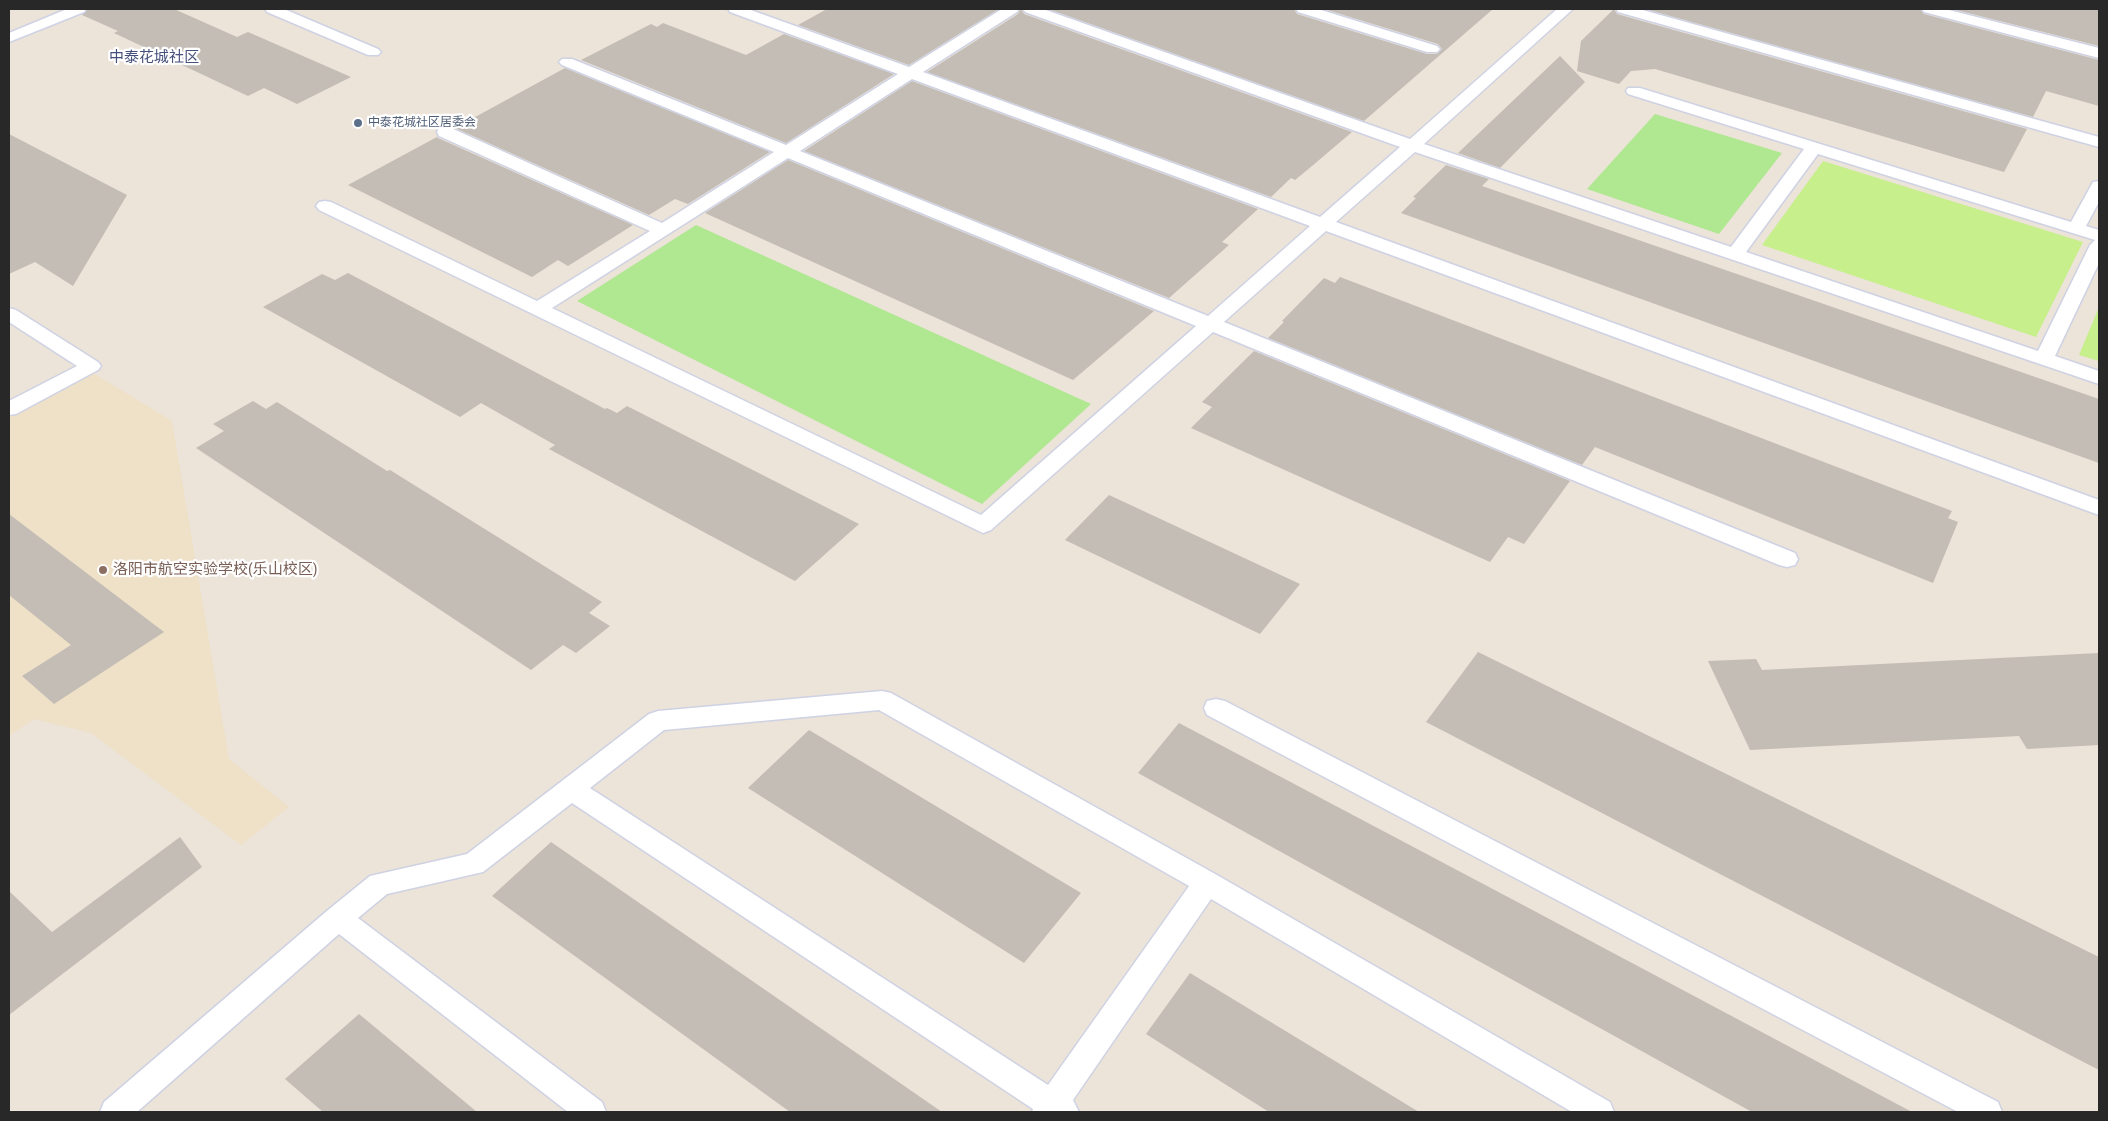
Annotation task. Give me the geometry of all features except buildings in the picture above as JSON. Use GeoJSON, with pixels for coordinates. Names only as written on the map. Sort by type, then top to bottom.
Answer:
{"type":"FeatureCollection","features":[{"type":"Feature","properties":{"kind":"lane"},"geometry":{"type":"LineString","coordinates":[[9,38],[79,9]]}},
{"type":"Feature","properties":{"kind":"lane"},"geometry":{"type":"LineString","coordinates":[[272,9],[373,52]]}},
{"type":"Feature","properties":{"kind":"lane"},"geometry":{"type":"LineString","coordinates":[[735,9],[2099,508]]}},
{"type":"Feature","properties":{"kind":"lane"},"geometry":{"type":"LineString","coordinates":[[538,309],[1012,9]]}},
{"type":"Feature","properties":{"kind":"lane"},"geometry":{"type":"LineString","coordinates":[[1030,9],[1412,145],[2099,378]]}},
{"type":"Feature","properties":{"kind":"lane"},"geometry":{"type":"LineString","coordinates":[[1303,9],[1432,49]]}},
{"type":"Feature","properties":{"kind":"lane"},"geometry":{"type":"LineString","coordinates":[[325,206],[983,524],[1566,9]]}},
{"type":"Feature","properties":{"kind":"lane"},"geometry":{"type":"LineString","coordinates":[[1623,9],[2099,142]]}},
{"type":"Feature","properties":{"kind":"lane"},"geometry":{"type":"LineString","coordinates":[[1929,9],[2099,53]]}},
{"type":"Feature","properties":{"kind":"lane"},"geometry":{"type":"LineString","coordinates":[[566,62],[1787,560]]}},
{"type":"Feature","properties":{"kind":"lane"},"geometry":{"type":"LineString","coordinates":[[1634,92],[2099,236]]}},
{"type":"Feature","properties":{"kind":"lane"},"geometry":{"type":"LineString","coordinates":[[445,132],[663,230]]}},
{"type":"Feature","properties":{"kind":"lane"},"geometry":{"type":"LineString","coordinates":[[1735,254],[1814,147]]}},
{"type":"Feature","properties":{"kind":"lane"},"geometry":{"type":"LineString","coordinates":[[2076,229],[2099,186]]}},
{"type":"Feature","properties":{"kind":"lane"},"geometry":{"type":"LineString","coordinates":[[2044,359],[2099,245]]}},
{"type":"Feature","properties":{"kind":"lane"},"geometry":{"type":"LineString","coordinates":[[9,314],[90,366],[9,409]]}},
{"type":"Feature","properties":{"kind":"lane"},"geometry":{"type":"LineString","coordinates":[[115,1112],[338,918],[380,884],[474,864],[658,721],[882,700],[1208,883],[1599,1112]]}},
{"type":"Feature","properties":{"kind":"lane"},"geometry":{"type":"LineString","coordinates":[[1216,708],[1987,1112]]}},
{"type":"Feature","properties":{"kind":"lane"},"geometry":{"type":"LineString","coordinates":[[571,789],[1054,1110],[1208,883]]}},
{"type":"Feature","properties":{"kind":"lane"},"geometry":{"type":"LineString","coordinates":[[338,918],[591,1112]]}},
{"type":"Feature","properties":{"kind":"shaded area","name":"洛阳市航空实验学校(乐山校区)"},"geometry":{"type":"Polygon","coordinates":[[[93,373],[172,421],[229,759],[289,807],[241,845],[91,733],[34,719],[9,736],[9,416],[93,373]]]}},
{"type":"Feature","properties":{"kind":"green space"},"geometry":{"type":"Polygon","coordinates":[[[1655,114],[1782,153],[1719,234],[1587,189],[1655,114]]]}},
{"type":"Feature","properties":{"kind":"green space"},"geometry":{"type":"Polygon","coordinates":[[[1823,161],[2083,242],[2036,337],[1762,245],[1823,161]]]}},
{"type":"Feature","properties":{"kind":"green space"},"geometry":{"type":"Polygon","coordinates":[[[696,225],[1091,404],[982,504],[577,301],[696,225]]]}},
{"type":"Feature","properties":{"kind":"green space"},"geometry":{"type":"Polygon","coordinates":[[[2099,307],[2099,361],[2079,355],[2099,307]]]}},
{"type":"Feature","properties":{"kind":"place","name":"中泰花城社区居委会"},"geometry":{"type":"Point","coordinates":[358,123]}},
{"type":"Feature","properties":{"kind":"place","name":"洛阳市航空实验学校(乐山校区)"},"geometry":{"type":"Point","coordinates":[103,570]}},
{"type":"Feature","properties":{"kind":"district","name":"中泰花城社区"},"geometry":{"type":"Point","coordinates":[154,58]}}]}
